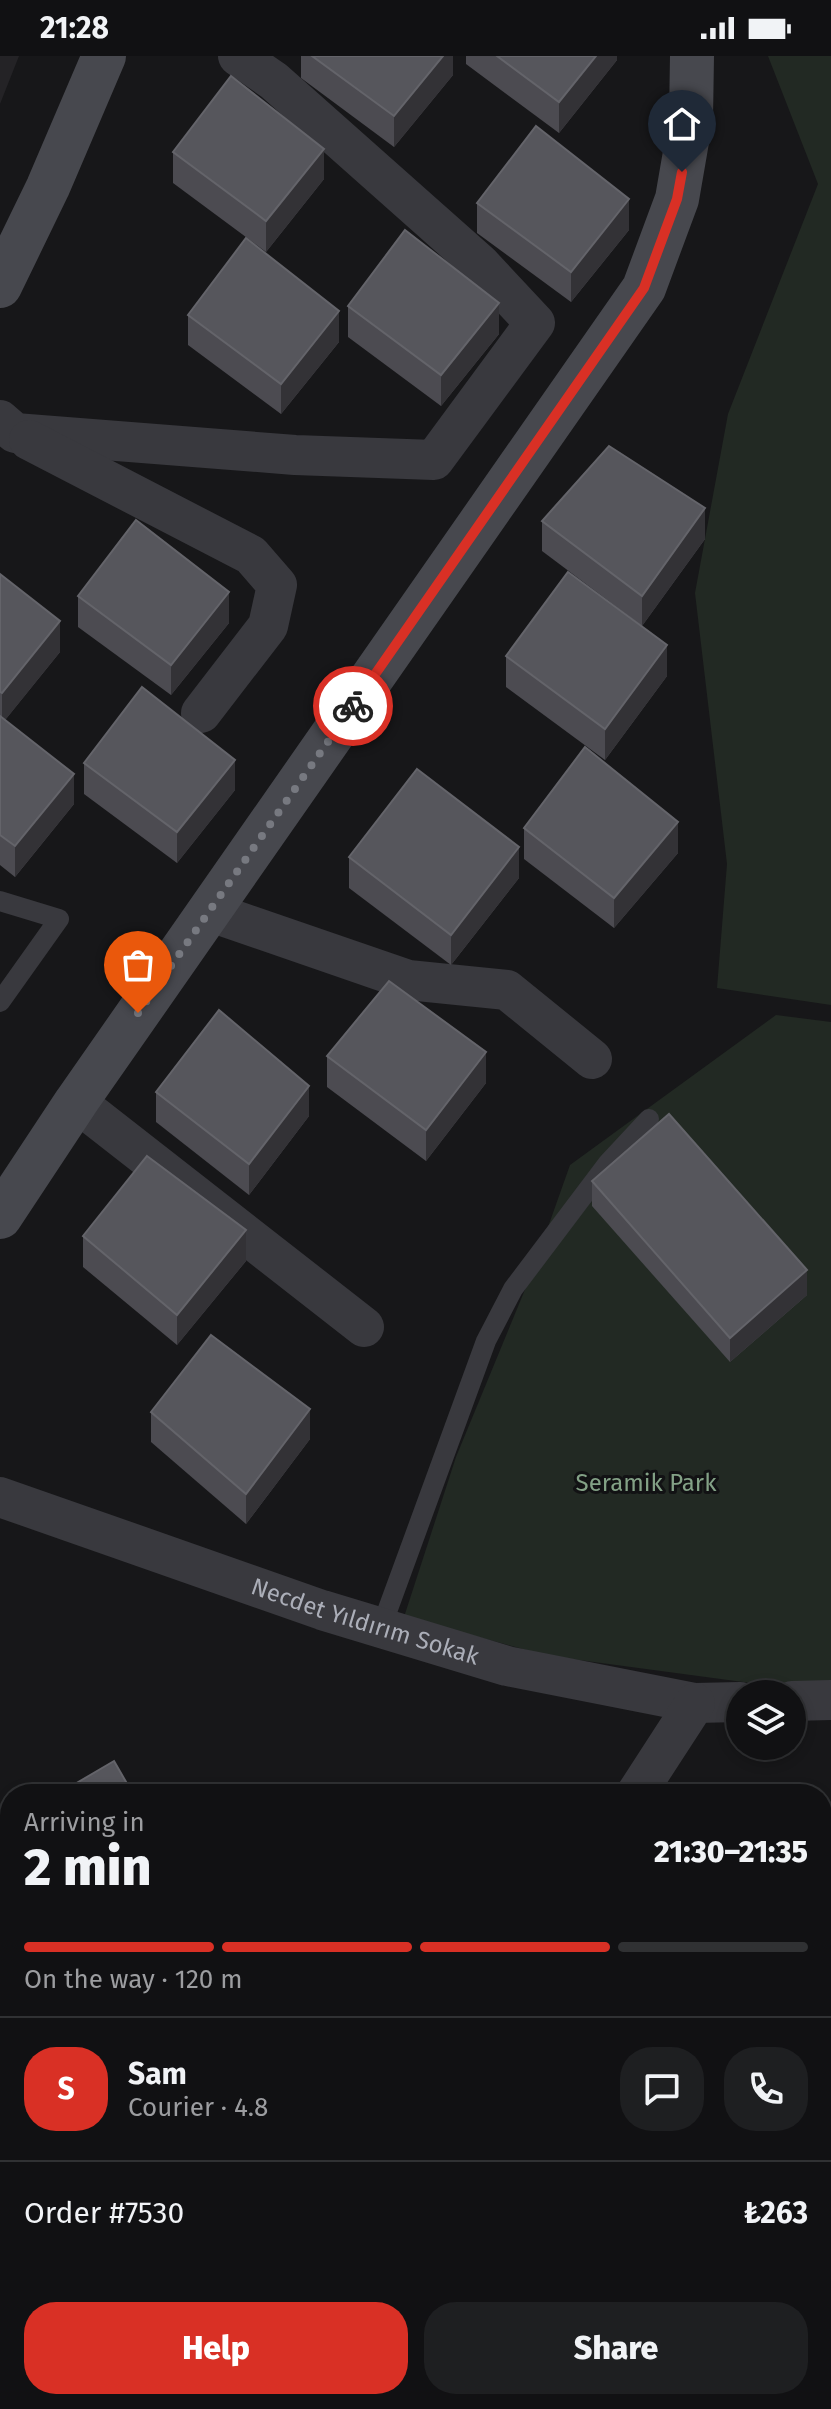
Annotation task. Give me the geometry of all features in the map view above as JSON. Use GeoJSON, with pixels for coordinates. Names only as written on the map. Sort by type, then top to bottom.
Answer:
{"type":"FeatureCollection","features":[{"type":"Feature","properties":{"kind":"street"},"geometry":{"type":"LineString","coordinates":[[0,286],[48,187],[104,56]]}},
{"type":"Feature","properties":{"kind":"street"},"geometry":{"type":"LineString","coordinates":[[8,427],[295,455],[434,460],[535,323],[480,264],[274,81],[238,56]]}},
{"type":"Feature","properties":{"kind":"street"},"geometry":{"type":"LineString","coordinates":[[0,1217],[76,1102],[644,288],[677,199],[691,118],[692,56]]}},
{"type":"Feature","properties":{"kind":"street"},"geometry":{"type":"LineString","coordinates":[[8,427],[251,555],[277,585],[268,626],[201,713]]}},
{"type":"Feature","properties":{"kind":"street"},"geometry":{"type":"LineString","coordinates":[[211,912],[408,980],[507,990],[592,1059]]}},
{"type":"Feature","properties":{"kind":"street"},"geometry":{"type":"LineString","coordinates":[[76,1102],[364,1327]]}},
{"type":"Feature","properties":{"kind":"street","name":"Necdet Yıldırım Sokak"},"geometry":{"type":"LineString","coordinates":[[0,1497],[322,1610],[507,1666],[695,1703],[726,1702]]}},
{"type":"Feature","properties":{"kind":"street"},"geometry":{"type":"LineString","coordinates":[[806,1701],[831,1700]]}},
{"type":"Feature","properties":{"kind":"street"},"geometry":{"type":"LineString","coordinates":[[642,1784],[695,1703]]}},
{"type":"Feature","properties":{"kind":"lane"},"geometry":{"type":"LineString","coordinates":[[0,901],[59,919],[0,1002]]}},
{"type":"Feature","properties":{"kind":"lane"},"geometry":{"type":"LineString","coordinates":[[381,1628],[486,1341],[513,1289],[608,1163],[649,1119]]}},
{"type":"Feature","properties":{"kind":"shaded area"},"geometry":{"type":"Polygon","coordinates":[[[0,56],[19,56],[0,104],[0,56]]]}},
{"type":"Feature","properties":{"kind":"green space"},"geometry":{"type":"Polygon","coordinates":[[[768,56],[831,56],[831,1005],[717,988],[727,864],[695,593],[728,414],[818,184],[768,56]]]}},
{"type":"Feature","properties":{"kind":"green space","name":"Seramik Park"},"geometry":{"type":"Polygon","coordinates":[[[776,1015],[831,1022],[831,1684],[806,1684],[806,1680],[728,1680],[549,1656],[404,1617],[456,1457],[531,1275],[570,1165],[776,1015]]]}},
{"type":"Feature","properties":{"kind":"building"},"geometry":{"type":"Polygon","coordinates":[[[312,56],[443,56],[394,116],[312,56]]]}},
{"type":"Feature","properties":{"kind":"building"},"geometry":{"type":"Polygon","coordinates":[[[497,56],[596,56],[559,102],[497,56]]]}},
{"type":"Feature","properties":{"kind":"building"},"geometry":{"type":"Polygon","coordinates":[[[231,76],[324,149],[266,221],[173,152],[231,76]]]}},
{"type":"Feature","properties":{"kind":"building"},"geometry":{"type":"Polygon","coordinates":[[[536,126],[629,199],[571,272],[477,203],[536,126]]]}},
{"type":"Feature","properties":{"kind":"building"},"geometry":{"type":"Polygon","coordinates":[[[405,230],[499,303],[441,375],[348,306],[405,230]]]}},
{"type":"Feature","properties":{"kind":"building"},"geometry":{"type":"Polygon","coordinates":[[[246,238],[339,311],[281,384],[188,315],[246,238]]]}},
{"type":"Feature","properties":{"kind":"building"},"geometry":{"type":"Polygon","coordinates":[[[609,446],[705,508],[642,596],[542,521],[609,446]]]}},
{"type":"Feature","properties":{"kind":"building"},"geometry":{"type":"Polygon","coordinates":[[[136,520],[229,592],[171,665],[78,596],[136,520]]]}},
{"type":"Feature","properties":{"kind":"building"},"geometry":{"type":"Polygon","coordinates":[[[568,572],[667,645],[605,729],[506,656],[568,572]]]}},
{"type":"Feature","properties":{"kind":"building"},"geometry":{"type":"Polygon","coordinates":[[[0,574],[60,621],[2,693],[0,692],[0,574]]]}},
{"type":"Feature","properties":{"kind":"building"},"geometry":{"type":"Polygon","coordinates":[[[142,687],[235,760],[177,832],[84,763],[142,687]]]}},
{"type":"Feature","properties":{"kind":"building"},"geometry":{"type":"Polygon","coordinates":[[[0,716],[74,774],[15,846],[0,835],[0,716]]]}},
{"type":"Feature","properties":{"kind":"building"},"geometry":{"type":"Polygon","coordinates":[[[585,747],[678,822],[614,898],[524,828],[585,747]]]}},
{"type":"Feature","properties":{"kind":"building"},"geometry":{"type":"Polygon","coordinates":[[[417,769],[519,847],[451,935],[349,857],[417,769]]]}},
{"type":"Feature","properties":{"kind":"building"},"geometry":{"type":"Polygon","coordinates":[[[389,981],[486,1052],[426,1130],[327,1056],[389,981]]]}},
{"type":"Feature","properties":{"kind":"building"},"geometry":{"type":"Polygon","coordinates":[[[219,1010],[309,1086],[249,1164],[156,1092],[219,1010]]]}},
{"type":"Feature","properties":{"kind":"building"},"geometry":{"type":"Polygon","coordinates":[[[669,1114],[807,1270],[730,1338],[592,1181],[669,1114]]]}},
{"type":"Feature","properties":{"kind":"building"},"geometry":{"type":"Polygon","coordinates":[[[147,1156],[246,1230],[177,1315],[83,1236],[147,1156]]]}},
{"type":"Feature","properties":{"kind":"building"},"geometry":{"type":"Polygon","coordinates":[[[211,1335],[310,1409],[246,1494],[151,1412],[211,1335]]]}},
{"type":"Feature","properties":{"kind":"building"},"geometry":{"type":"Polygon","coordinates":[[[114,1761],[127,1784],[75,1784],[114,1761]]]}},
{"type":"Feature","properties":{"kind":"way so far"},"geometry":{"type":"LineString","coordinates":[[138,1013],[353,706]]}},
{"type":"Feature","properties":{"kind":"route"},"geometry":{"type":"LineString","coordinates":[[353,706],[644,288],[677,199],[682,172]]}}]}
